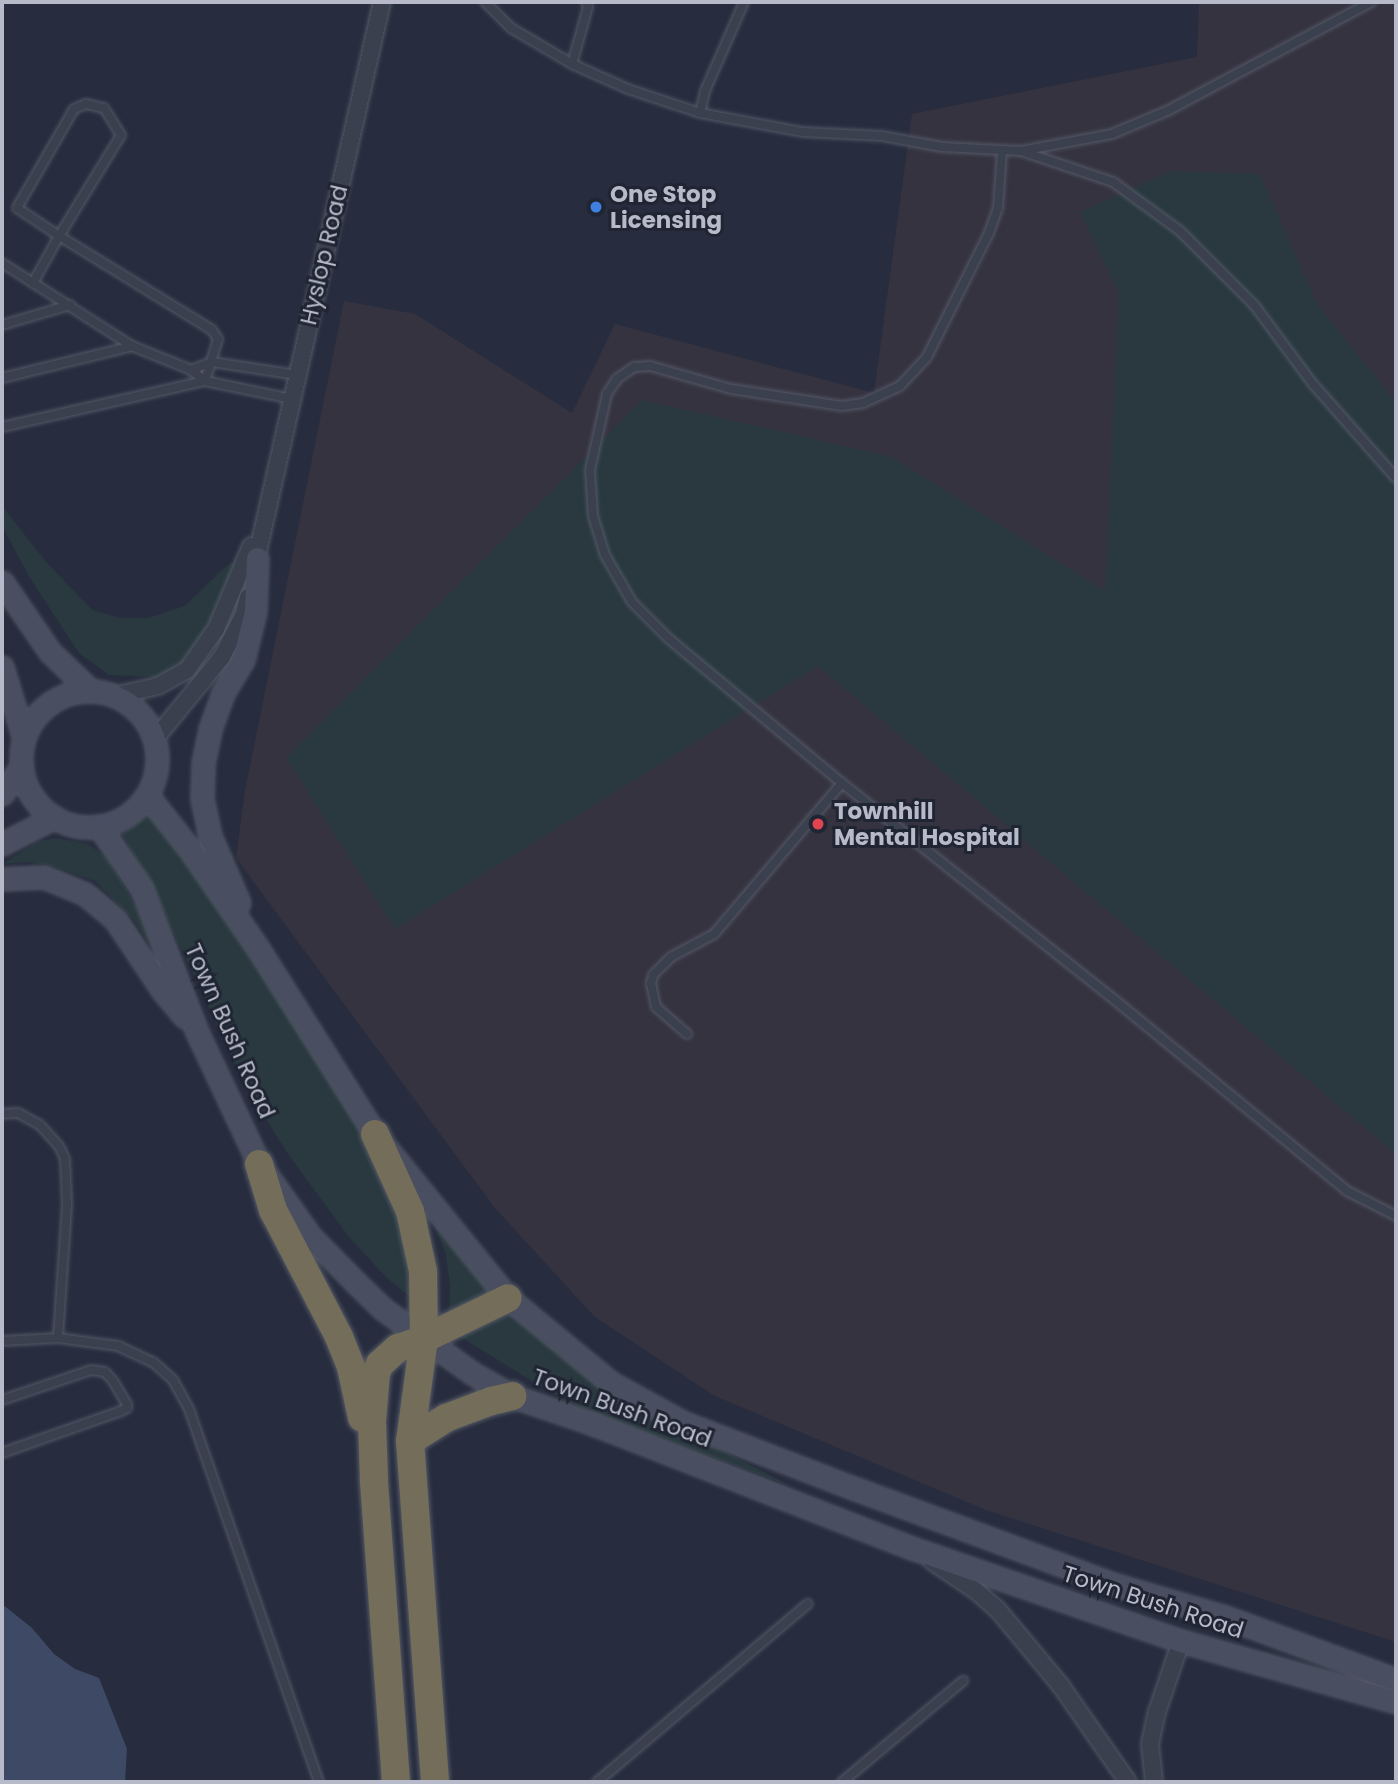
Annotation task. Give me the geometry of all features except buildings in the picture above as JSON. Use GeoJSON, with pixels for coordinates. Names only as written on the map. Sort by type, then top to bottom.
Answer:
{"type":"FeatureCollection","features":[{"type":"Feature","properties":{"kind":"highway"},"geometry":{"type":"LineString","coordinates":[[375,1134],[397,1179],[416,1231],[424,1271],[424,1339],[410,1441],[435,1782]]}},
{"type":"Feature","properties":{"kind":"highway"},"geometry":{"type":"LineString","coordinates":[[259,1164],[273,1210],[325,1309],[351,1367],[374,1479]]}},
{"type":"Feature","properties":{"kind":"highway"},"geometry":{"type":"LineString","coordinates":[[396,1782],[374,1479],[372,1410],[376,1373],[380,1364],[398,1348],[424,1339],[508,1298]]}},
{"type":"Feature","properties":{"kind":"highway"},"geometry":{"type":"LineString","coordinates":[[410,1441],[446,1419],[491,1401],[512,1396]]}},
{"type":"Feature","properties":{"kind":"street","name":"Hyslop Road"},"geometry":{"type":"LineString","coordinates":[[154,740],[222,657],[244,614],[382,2]]}},
{"type":"Feature","properties":{"kind":"street","name":"Hyslop Road"},"geometry":{"type":"LineString","coordinates":[[114,696],[174,680],[203,651],[235,586],[266,508]]}},
{"type":"Feature","properties":{"kind":"street"},"geometry":{"type":"LineString","coordinates":[[257,558],[255,611],[243,660],[223,693],[210,729],[203,763],[202,799],[210,836],[259,950]]}},
{"type":"Feature","properties":{"kind":"street"},"geometry":{"type":"LineString","coordinates":[[2,582],[50,652],[91,691]]}},
{"type":"Feature","properties":{"kind":"street"},"geometry":{"type":"LineString","coordinates":[[2,667],[24,739],[21,766],[32,796],[55,817],[68,824],[99,826],[126,816],[147,795],[156,768],[154,740],[139,713],[114,696],[91,691],[65,696],[43,709],[24,739]]}},
{"type":"Feature","properties":{"kind":"street"},"geometry":{"type":"LineString","coordinates":[[2,794],[21,766]]}},
{"type":"Feature","properties":{"kind":"street","name":"Town Bush Road"},"geometry":{"type":"LineString","coordinates":[[147,795],[191,851],[259,950],[375,1134],[508,1298],[611,1384],[682,1422],[1116,1585],[1225,1617],[1396,1680]]}},
{"type":"Feature","properties":{"kind":"street"},"geometry":{"type":"LineString","coordinates":[[2,844],[55,817]]}},
{"type":"Feature","properties":{"kind":"street","name":"Town Bush Road"},"geometry":{"type":"LineString","coordinates":[[99,826],[142,889],[197,1032],[259,1164],[310,1236],[383,1309],[424,1339],[512,1396],[604,1428],[912,1548],[1181,1641],[1396,1702]]}},
{"type":"Feature","properties":{"kind":"street"},"geometry":{"type":"LineString","coordinates":[[2,879],[44,877],[85,894],[104,908],[116,919],[163,991],[197,1032]]}},
{"type":"Feature","properties":{"kind":"street"},"geometry":{"type":"LineString","coordinates":[[912,1548],[975,1590],[998,1610],[1060,1686],[1128,1782]]}},
{"type":"Feature","properties":{"kind":"street"},"geometry":{"type":"LineString","coordinates":[[1116,1585],[1163,1612],[1181,1641]]}},
{"type":"Feature","properties":{"kind":"street"},"geometry":{"type":"LineString","coordinates":[[1154,1782],[1150,1744],[1157,1712],[1181,1641],[1214,1620],[1225,1617]]}},
{"type":"Feature","properties":{"kind":"lane"},"geometry":{"type":"LineString","coordinates":[[485,2],[511,27],[572,64],[628,89],[700,113],[803,132],[882,136],[942,147],[1021,151],[1112,134],[1169,110],[1371,2]]}},
{"type":"Feature","properties":{"kind":"lane"},"geometry":{"type":"LineString","coordinates":[[572,64],[588,7],[586,2]]}},
{"type":"Feature","properties":{"kind":"lane"},"geometry":{"type":"LineString","coordinates":[[700,113],[705,91],[744,2]]}},
{"type":"Feature","properties":{"kind":"lane"},"geometry":{"type":"LineString","coordinates":[[33,282],[59,236],[121,135],[104,108],[86,104],[74,109],[17,208],[59,236],[212,330],[218,339],[205,381]]}},
{"type":"Feature","properties":{"kind":"lane"},"geometry":{"type":"LineString","coordinates":[[1002,150],[998,208],[989,233],[927,357],[900,386],[863,403],[842,405],[730,389],[650,366],[634,367],[617,379],[607,394],[593,448],[590,489],[593,516],[616,578],[632,602],[669,639],[842,783],[1116,1001],[1347,1191],[1396,1216]]}},
{"type":"Feature","properties":{"kind":"lane"},"geometry":{"type":"LineString","coordinates":[[1021,151],[1113,182],[1180,231],[1255,306],[1313,384],[1396,478]]}},
{"type":"Feature","properties":{"kind":"lane"},"geometry":{"type":"LineString","coordinates":[[3,266],[33,282],[132,346],[191,370],[205,381]]}},
{"type":"Feature","properties":{"kind":"lane"},"geometry":{"type":"LineString","coordinates":[[2,325],[70,305]]}},
{"type":"Feature","properties":{"kind":"lane"},"geometry":{"type":"LineString","coordinates":[[2,379],[132,346]]}},
{"type":"Feature","properties":{"kind":"lane"},"geometry":{"type":"LineString","coordinates":[[191,370],[212,362],[297,375]]}},
{"type":"Feature","properties":{"kind":"lane"},"geometry":{"type":"LineString","coordinates":[[2,427],[205,381],[292,399]]}},
{"type":"Feature","properties":{"kind":"lane"},"geometry":{"type":"LineString","coordinates":[[687,1034],[656,1007],[651,984],[653,975],[671,957],[714,934],[842,783]]}},
{"type":"Feature","properties":{"kind":"lane"},"geometry":{"type":"LineString","coordinates":[[2,1114],[18,1113],[40,1125],[60,1146],[65,1159],[67,1205],[58,1338]]}},
{"type":"Feature","properties":{"kind":"lane"},"geometry":{"type":"LineString","coordinates":[[2,1341],[58,1338],[118,1346],[153,1362],[173,1380],[188,1409],[319,1782]]}},
{"type":"Feature","properties":{"kind":"lane"},"geometry":{"type":"LineString","coordinates":[[2,1400],[72,1374],[91,1370],[104,1373],[113,1381],[127,1404],[127,1408],[121,1411],[2,1453]]}},
{"type":"Feature","properties":{"kind":"lane"},"geometry":{"type":"LineString","coordinates":[[597,1782],[808,1604]]}},
{"type":"Feature","properties":{"kind":"lane"},"geometry":{"type":"LineString","coordinates":[[842,1782],[963,1681]]}},
{"type":"Feature","properties":{"kind":"shaded area","name":"Townhill Mental Hospital"},"geometry":{"type":"Polygon","coordinates":[[[1199,2],[1396,2],[1396,1642],[986,1510],[715,1396],[595,1317],[495,1208],[236,858],[245,791],[344,301],[415,314],[572,413],[615,324],[874,393],[912,114],[1197,57],[1199,2]]]}},
{"type":"Feature","properties":{"kind":"shaded area"},"geometry":{"type":"Polygon","coordinates":[[[1171,171],[1260,174],[1317,304],[1396,402],[1396,1154],[818,666],[395,929],[286,758],[642,400],[892,457],[1105,591],[1119,293],[1080,212],[1171,171]]]}},
{"type":"Feature","properties":{"kind":"shaded area"},"geometry":{"type":"Polygon","coordinates":[[[2,506],[46,562],[92,610],[120,618],[148,618],[185,606],[224,568],[240,557],[232,588],[189,662],[156,677],[109,675],[79,653],[30,578],[2,526],[2,506]]]}},
{"type":"Feature","properties":{"kind":"shaded area"},"geometry":{"type":"Polygon","coordinates":[[[151,812],[322,1060],[401,1190],[423,1307],[387,1278],[349,1237],[288,1154],[246,1087],[149,880],[122,834],[151,812]]]}},
{"type":"Feature","properties":{"kind":"shaded area"},"geometry":{"type":"Polygon","coordinates":[[[55,838],[88,844],[105,856],[131,897],[165,967],[133,919],[95,881],[50,865],[27,862],[2,864],[37,842],[55,838]]]}},
{"type":"Feature","properties":{"kind":"shaded area"},"geometry":{"type":"Polygon","coordinates":[[[424,1198],[493,1287],[449,1312],[450,1287],[446,1255],[424,1198]]]}},
{"type":"Feature","properties":{"kind":"shaded area"},"geometry":{"type":"Polygon","coordinates":[[[516,1311],[641,1409],[789,1485],[600,1416],[550,1392],[454,1333],[491,1313],[516,1311]]]}},
{"type":"Feature","properties":{"kind":"water"},"geometry":{"type":"Polygon","coordinates":[[[2,1604],[32,1628],[54,1654],[75,1669],[99,1678],[127,1749],[125,1782],[2,1782],[2,1604]]]}},
{"type":"Feature","properties":{"kind":"place","name":"One Stop Licensing"},"geometry":{"type":"Point","coordinates":[596,207]}},
{"type":"Feature","properties":{"kind":"place","name":"Townhill Mental Hospital"},"geometry":{"type":"Point","coordinates":[818,824]}}]}
